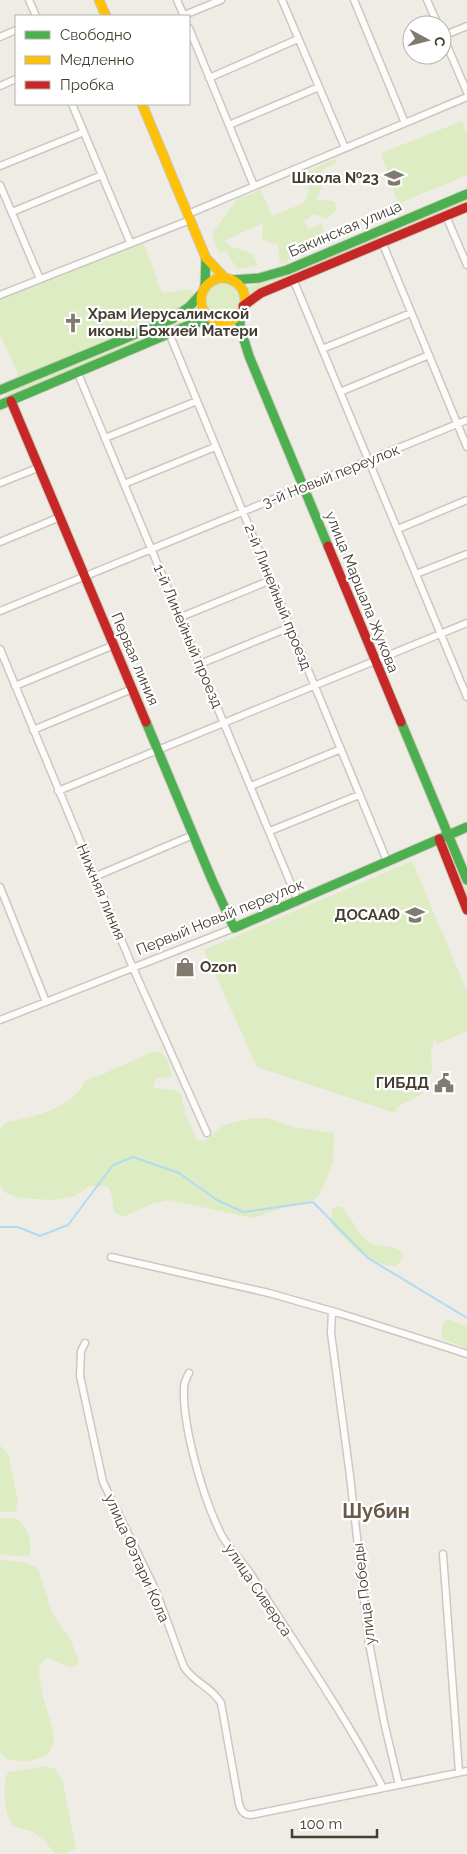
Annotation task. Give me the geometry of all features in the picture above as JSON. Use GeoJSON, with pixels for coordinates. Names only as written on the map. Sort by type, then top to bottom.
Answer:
{"type":"FeatureCollection","features":[{"type":"Feature","properties":{"kind":"main road"},"geometry":{"type":"LineString","coordinates":[[99,0],[106,15]]}},
{"type":"Feature","properties":{"kind":"main road"},"geometry":{"type":"LineString","coordinates":[[0,405],[194,323],[215,320],[228,321],[242,310],[243,291],[206,258],[142,105]]}},
{"type":"Feature","properties":{"kind":"main road","name":"Бакинская улица"},"geometry":{"type":"LineString","coordinates":[[229,279],[246,282],[256,280],[467,194]]}},
{"type":"Feature","properties":{"kind":"main road","name":"Бакинская улица"},"geometry":{"type":"LineString","coordinates":[[242,310],[261,293],[467,208]]}},
{"type":"Feature","properties":{"kind":"main road"},"geometry":{"type":"LineString","coordinates":[[408,218],[413,230]]}},
{"type":"Feature","properties":{"kind":"main road"},"geometry":{"type":"LineString","coordinates":[[206,258],[204,290],[201,301],[202,308],[207,315],[215,320]]}},
{"type":"Feature","properties":{"kind":"main road"},"geometry":{"type":"LineString","coordinates":[[0,390],[172,319],[189,307],[211,282],[218,278],[229,279]]}},
{"type":"Feature","properties":{"kind":"main road","name":"улица Маршала Жукова"},"geometry":{"type":"LineString","coordinates":[[242,310],[240,327],[243,342],[467,880]]}},
{"type":"Feature","properties":{"kind":"main road","name":"Первая линия"},"geometry":{"type":"LineString","coordinates":[[11,400],[234,928]]}},
{"type":"Feature","properties":{"kind":"main road","name":"Первый Новый переулок"},"geometry":{"type":"LineString","coordinates":[[234,928],[467,828]]}},
{"type":"Feature","properties":{"kind":"main road"},"geometry":{"type":"LineString","coordinates":[[439,839],[467,910]]}},
{"type":"Feature","properties":{"kind":"street"},"geometry":{"type":"LineString","coordinates":[[29,0],[36,15]]}},
{"type":"Feature","properties":{"kind":"street"},"geometry":{"type":"LineString","coordinates":[[177,0],[183,15]]}},
{"type":"Feature","properties":{"kind":"street"},"geometry":{"type":"LineString","coordinates":[[185,15],[220,0]]}},
{"type":"Feature","properties":{"kind":"street"},"geometry":{"type":"LineString","coordinates":[[282,0],[346,148]]}},
{"type":"Feature","properties":{"kind":"street"},"geometry":{"type":"LineString","coordinates":[[354,0],[405,123]]}},
{"type":"Feature","properties":{"kind":"street"},"geometry":{"type":"LineString","coordinates":[[427,0],[434,15]]}},
{"type":"Feature","properties":{"kind":"street"},"geometry":{"type":"LineString","coordinates":[[452,31],[467,26]]}},
{"type":"Feature","properties":{"kind":"street"},"geometry":{"type":"LineString","coordinates":[[0,37],[15,30]]}},
{"type":"Feature","properties":{"kind":"street"},"geometry":{"type":"LineString","coordinates":[[190,30],[254,186]]}},
{"type":"Feature","properties":{"kind":"street"},"geometry":{"type":"LineString","coordinates":[[209,78],[298,40]]}},
{"type":"Feature","properties":{"kind":"street"},"geometry":{"type":"LineString","coordinates":[[452,58],[467,92]]}},
{"type":"Feature","properties":{"kind":"street"},"geometry":{"type":"LineString","coordinates":[[0,86],[15,79]]}},
{"type":"Feature","properties":{"kind":"street"},"geometry":{"type":"LineString","coordinates":[[230,125],[319,87]]}},
{"type":"Feature","properties":{"kind":"street"},"geometry":{"type":"LineString","coordinates":[[0,296],[189,217],[254,186],[467,97]]}},
{"type":"Feature","properties":{"kind":"street"},"geometry":{"type":"LineString","coordinates":[[72,105],[130,242]]}},
{"type":"Feature","properties":{"kind":"street"},"geometry":{"type":"LineString","coordinates":[[0,166],[84,132]]}},
{"type":"Feature","properties":{"kind":"street"},"geometry":{"type":"LineString","coordinates":[[12,212],[102,175]]}},
{"type":"Feature","properties":{"kind":"street"},"geometry":{"type":"LineString","coordinates":[[0,185],[40,279]]}},
{"type":"Feature","properties":{"kind":"street"},"geometry":{"type":"LineString","coordinates":[[446,216],[467,265]]}},
{"type":"Feature","properties":{"kind":"street"},"geometry":{"type":"LineString","coordinates":[[382,242],[467,447]]}},
{"type":"Feature","properties":{"kind":"street"},"geometry":{"type":"LineString","coordinates":[[293,279],[467,697]]}},
{"type":"Feature","properties":{"kind":"street"},"geometry":{"type":"LineString","coordinates":[[322,349],[411,313]]}},
{"type":"Feature","properties":{"kind":"street","name":"2-й Линейный проезд"},"geometry":{"type":"LineString","coordinates":[[169,333],[387,861]]}},
{"type":"Feature","properties":{"kind":"street"},"geometry":{"type":"LineString","coordinates":[[340,392],[429,355]]}},
{"type":"Feature","properties":{"kind":"street","name":"1-й Линейный проезд"},"geometry":{"type":"LineString","coordinates":[[77,371],[225,722],[298,901]]}},
{"type":"Feature","properties":{"kind":"street"},"geometry":{"type":"LineString","coordinates":[[105,438],[197,401]]}},
{"type":"Feature","properties":{"kind":"street","name":"3-й Новый переулок"},"geometry":{"type":"LineString","coordinates":[[0,611],[467,420]]}},
{"type":"Feature","properties":{"kind":"street"},"geometry":{"type":"LineString","coordinates":[[124,484],[216,447]]}},
{"type":"Feature","properties":{"kind":"street"},"geometry":{"type":"LineString","coordinates":[[0,484],[40,467]]}},
{"type":"Feature","properties":{"kind":"street"},"geometry":{"type":"LineString","coordinates":[[398,530],[467,500]]}},
{"type":"Feature","properties":{"kind":"street"},"geometry":{"type":"LineString","coordinates":[[0,542],[60,517]]}},
{"type":"Feature","properties":{"kind":"street"},"geometry":{"type":"LineString","coordinates":[[416,574],[467,554]]}},
{"type":"Feature","properties":{"kind":"street"},"geometry":{"type":"LineString","coordinates":[[180,617],[271,580]]}},
{"type":"Feature","properties":{"kind":"street"},"geometry":{"type":"LineString","coordinates":[[58,791],[467,623]]}},
{"type":"Feature","properties":{"kind":"street"},"geometry":{"type":"LineString","coordinates":[[200,664],[290,627]]}},
{"type":"Feature","properties":{"kind":"street"},"geometry":{"type":"LineString","coordinates":[[15,686],[114,645]]}},
{"type":"Feature","properties":{"kind":"street","name":"Нижняя линия"},"geometry":{"type":"LineString","coordinates":[[0,649],[94,877],[207,1133]]}},
{"type":"Feature","properties":{"kind":"street"},"geometry":{"type":"LineString","coordinates":[[33,730],[132,689]]}},
{"type":"Feature","properties":{"kind":"street"},"geometry":{"type":"LineString","coordinates":[[251,786],[341,749]]}},
{"type":"Feature","properties":{"kind":"street"},"geometry":{"type":"LineString","coordinates":[[270,831],[359,794]]}},
{"type":"Feature","properties":{"kind":"street"},"geometry":{"type":"LineString","coordinates":[[94,877],[194,835]]}},
{"type":"Feature","properties":{"kind":"street"},"geometry":{"type":"LineString","coordinates":[[0,887],[46,1002]]}},
{"type":"Feature","properties":{"kind":"street","name":"Первый Новый переулок"},"geometry":{"type":"LineString","coordinates":[[0,1020],[234,928]]}},
{"type":"Feature","properties":{"kind":"street"},"geometry":{"type":"LineString","coordinates":[[111,1257],[269,1293],[467,1354]]}},
{"type":"Feature","properties":{"kind":"street","name":"улица Победы"},"geometry":{"type":"LineString","coordinates":[[332,1311],[331,1333],[369,1643],[384,1722],[399,1785]]}},
{"type":"Feature","properties":{"kind":"street","name":"улица Фэтари Кола"},"geometry":{"type":"LineString","coordinates":[[85,1343],[81,1351],[80,1376],[103,1482],[156,1591],[184,1667],[189,1676],[214,1693],[221,1703],[242,1812],[245,1814],[255,1814],[383,1788]]}},
{"type":"Feature","properties":{"kind":"street","name":"улица Сиверса"},"geometry":{"type":"LineString","coordinates":[[188,1373],[184,1385],[187,1429],[205,1491],[223,1538],[246,1566],[345,1720],[383,1788]]}},
{"type":"Feature","properties":{"kind":"street"},"geometry":{"type":"LineString","coordinates":[[442,1554],[459,1772]]}},
{"type":"Feature","properties":{"kind":"street"},"geometry":{"type":"LineString","coordinates":[[383,1788],[467,1771]]}},
{"type":"Feature","properties":{"kind":"green space"},"geometry":{"type":"Polygon","coordinates":[[[462,121],[467,136],[467,175],[398,204],[381,153],[462,121]]]}},
{"type":"Feature","properties":{"kind":"green space"},"geometry":{"type":"Polygon","coordinates":[[[335,159],[337,162],[321,171],[321,188],[317,200],[334,201],[337,210],[326,219],[314,214],[304,221],[309,229],[321,223],[329,244],[316,243],[308,251],[296,249],[287,263],[280,264],[278,245],[262,240],[263,223],[224,241],[230,246],[253,254],[258,265],[237,269],[226,251],[219,253],[212,234],[237,199],[261,190],[272,216],[304,203],[309,191],[305,173],[335,159]]]}},
{"type":"Feature","properties":{"kind":"green space"},"geometry":{"type":"Polygon","coordinates":[[[467,199],[467,203],[414,225],[412,221],[467,199]]]}},
{"type":"Feature","properties":{"kind":"green space"},"geometry":{"type":"Polygon","coordinates":[[[405,224],[406,229],[250,295],[247,288],[405,224]]]}},
{"type":"Feature","properties":{"kind":"green space"},"geometry":{"type":"Polygon","coordinates":[[[130,242],[143,242],[162,293],[189,289],[198,297],[189,307],[21,381],[0,334],[0,295],[130,242]]]}},
{"type":"Feature","properties":{"kind":"green space"},"geometry":{"type":"Polygon","coordinates":[[[223,282],[230,283],[236,287],[240,293],[240,307],[236,313],[230,317],[223,318],[216,317],[210,313],[206,307],[205,300],[206,293],[210,287],[216,283],[223,282]]]}},
{"type":"Feature","properties":{"kind":"green space"},"geometry":{"type":"Polygon","coordinates":[[[195,305],[201,317],[6,396],[4,391],[195,305]]]}},
{"type":"Feature","properties":{"kind":"green space"},"geometry":{"type":"Polygon","coordinates":[[[452,851],[467,886],[467,903],[447,853],[452,851]]]}},
{"type":"Feature","properties":{"kind":"green space"},"geometry":{"type":"Polygon","coordinates":[[[412,861],[467,991],[467,1031],[437,1044],[434,1039],[431,1051],[432,1069],[422,1094],[397,1107],[395,1113],[257,1067],[204,950],[412,861]]]}},
{"type":"Feature","properties":{"kind":"green space"},"geometry":{"type":"Polygon","coordinates":[[[152,1052],[161,1052],[168,1061],[171,1077],[156,1078],[153,1088],[176,1090],[181,1094],[186,1116],[197,1140],[205,1141],[224,1125],[251,1118],[267,1118],[295,1127],[334,1133],[333,1162],[320,1194],[313,1200],[253,1218],[169,1200],[151,1204],[123,1217],[114,1212],[112,1196],[108,1187],[89,1186],[75,1196],[52,1200],[19,1198],[4,1192],[0,1183],[0,1129],[6,1122],[28,1118],[52,1110],[72,1097],[85,1080],[101,1075],[152,1052]]]}},
{"type":"Feature","properties":{"kind":"green space"},"geometry":{"type":"Polygon","coordinates":[[[340,1206],[366,1240],[376,1245],[395,1248],[404,1255],[397,1266],[387,1265],[368,1258],[344,1238],[330,1222],[333,1208],[340,1206]]]}},
{"type":"Feature","properties":{"kind":"green space"},"geometry":{"type":"Polygon","coordinates":[[[448,1319],[467,1326],[467,1349],[442,1338],[443,1322],[448,1319]]]}},
{"type":"Feature","properties":{"kind":"green space"},"geometry":{"type":"Polygon","coordinates":[[[0,1445],[9,1456],[18,1502],[15,1512],[0,1512],[0,1445]]]}},
{"type":"Feature","properties":{"kind":"green space"},"geometry":{"type":"Polygon","coordinates":[[[0,1518],[20,1521],[30,1540],[30,1555],[24,1557],[0,1554],[0,1518]]]}},
{"type":"Feature","properties":{"kind":"green space"},"geometry":{"type":"Polygon","coordinates":[[[0,1560],[23,1562],[38,1568],[52,1613],[71,1641],[79,1662],[74,1667],[47,1658],[41,1663],[40,1680],[54,1738],[48,1755],[29,1761],[10,1760],[0,1752],[0,1560]]]}},
{"type":"Feature","properties":{"kind":"green space"},"geometry":{"type":"Polygon","coordinates":[[[46,1766],[55,1769],[62,1779],[76,1846],[72,1851],[66,1853],[54,1853],[44,1840],[33,1832],[12,1826],[7,1814],[4,1792],[8,1772],[46,1766]]]}},
{"type":"Feature","properties":{"kind":"waterway"},"geometry":{"type":"LineString","coordinates":[[0,1227],[18,1227],[40,1236],[68,1225],[113,1165],[133,1157],[179,1173],[217,1200],[243,1212],[313,1202],[368,1258],[467,1318]]}},
{"type":"Feature","properties":{"kind":"traffic: fast"},"geometry":{"type":"LineString","coordinates":[[232,280],[259,278],[287,270],[467,194]]}},
{"type":"Feature","properties":{"kind":"traffic: fast"},"geometry":{"type":"LineString","coordinates":[[205,287],[206,258]]}},
{"type":"Feature","properties":{"kind":"traffic: fast"},"geometry":{"type":"LineString","coordinates":[[0,390],[172,319],[189,307],[202,293]]}},
{"type":"Feature","properties":{"kind":"traffic: fast"},"geometry":{"type":"LineString","coordinates":[[240,313],[240,327],[249,356],[328,546]]}},
{"type":"Feature","properties":{"kind":"traffic: fast"},"geometry":{"type":"LineString","coordinates":[[0,405],[194,323],[215,320]]}},
{"type":"Feature","properties":{"kind":"traffic: fast"},"geometry":{"type":"LineString","coordinates":[[146,722],[234,928],[467,827]]}},
{"type":"Feature","properties":{"kind":"traffic: fast"},"geometry":{"type":"LineString","coordinates":[[401,722],[467,880]]}},
{"type":"Feature","properties":{"kind":"traffic: slow"},"geometry":{"type":"LineString","coordinates":[[99,0],[106,15]]}},
{"type":"Feature","properties":{"kind":"traffic: slow"},"geometry":{"type":"LineString","coordinates":[[142,105],[206,258],[225,278]]}},
{"type":"Feature","properties":{"kind":"traffic: slow"},"geometry":{"type":"LineString","coordinates":[[223,278],[235,282],[241,288],[245,300],[241,312],[235,318],[223,322],[211,318],[205,312],[201,300],[205,288],[211,282],[223,278]]}},
{"type":"Feature","properties":{"kind":"traffic: jam"},"geometry":{"type":"LineString","coordinates":[[243,306],[261,293],[467,207]]}},
{"type":"Feature","properties":{"kind":"traffic: jam"},"geometry":{"type":"LineString","coordinates":[[11,401],[146,722]]}},
{"type":"Feature","properties":{"kind":"traffic: jam"},"geometry":{"type":"LineString","coordinates":[[328,546],[401,722]]}},
{"type":"Feature","properties":{"kind":"traffic: jam"},"geometry":{"type":"LineString","coordinates":[[439,839],[467,910]]}},
{"type":"Feature","properties":{"kind":"place","name":"Школа №23"},"geometry":{"type":"Point","coordinates":[394,178]}},
{"type":"Feature","properties":{"kind":"place","name":"Храм Иерусалимской иконы Божией Матери"},"geometry":{"type":"Point","coordinates":[73,323]}},
{"type":"Feature","properties":{"kind":"place","name":"ДОСААФ"},"geometry":{"type":"Point","coordinates":[415,915]}},
{"type":"Feature","properties":{"kind":"place","name":"Ozon"},"geometry":{"type":"Point","coordinates":[185,967]}},
{"type":"Feature","properties":{"kind":"place","name":"ГИБДД"},"geometry":{"type":"Point","coordinates":[444,1083]}},
{"type":"Feature","properties":{"kind":"district","name":"Шубин"},"geometry":{"type":"Point","coordinates":[376,1511]}}]}
